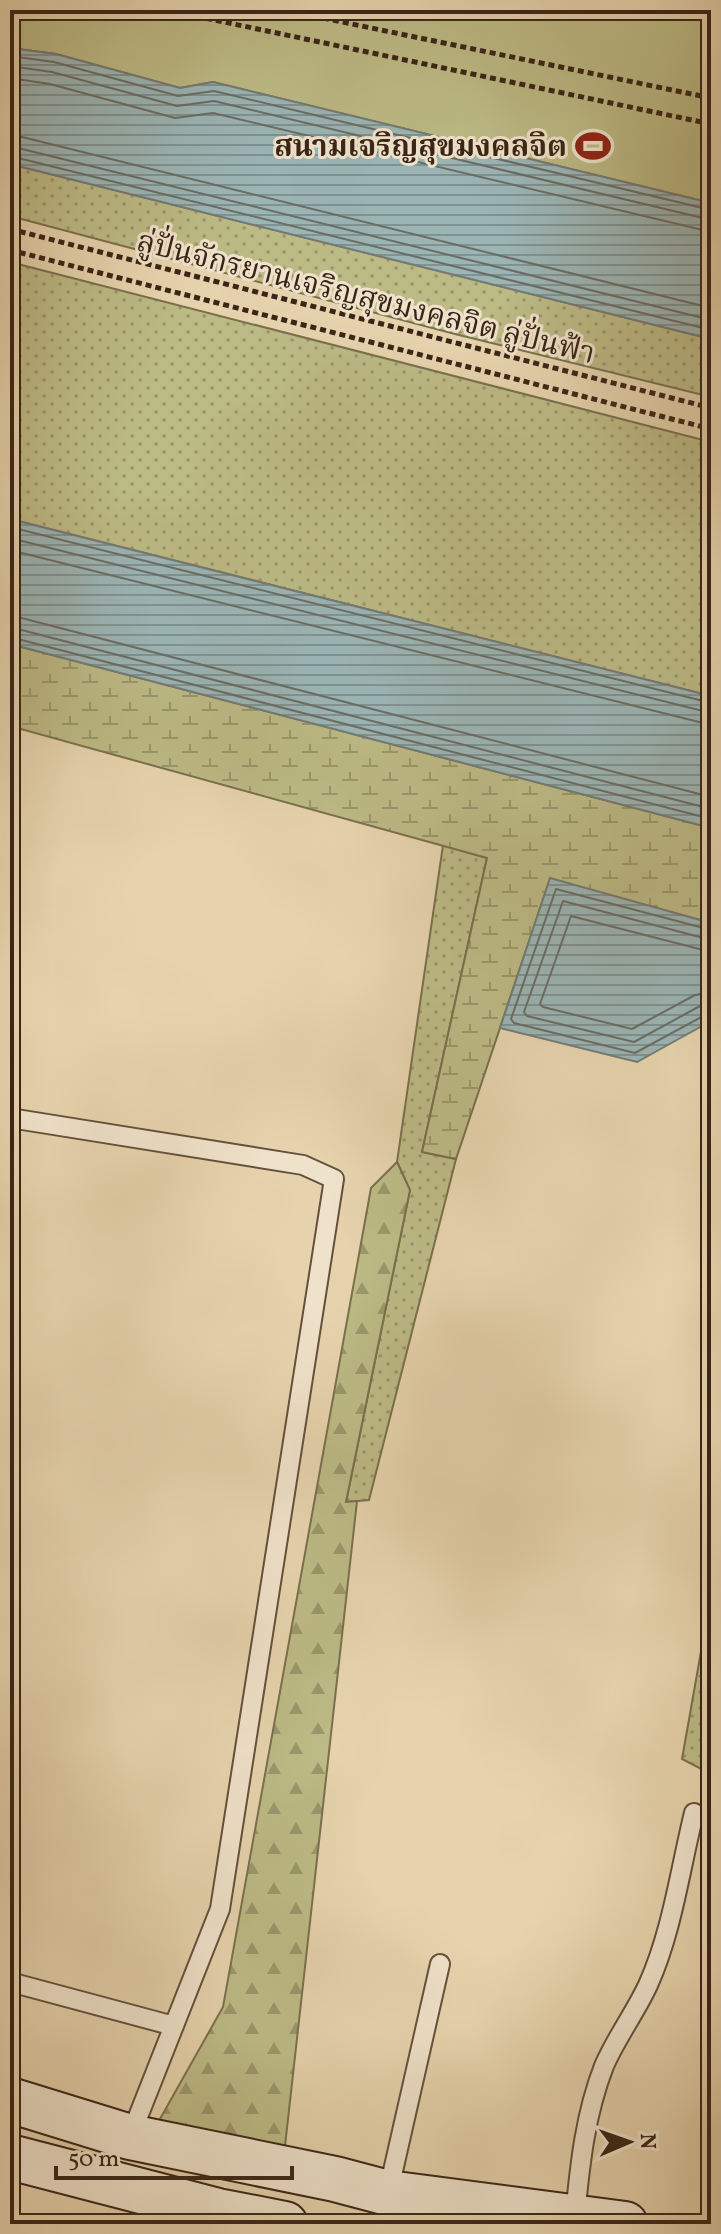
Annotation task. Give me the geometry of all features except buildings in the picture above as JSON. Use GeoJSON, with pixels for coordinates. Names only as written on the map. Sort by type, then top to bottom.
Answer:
{"type":"FeatureCollection","features":[{"type":"Feature","properties":{"kind":"main road"},"geometry":{"type":"LineString","coordinates":[[10,2100],[130,2137],[335,2179],[388,2193],[625,2224]]}},
{"type":"Feature","properties":{"kind":"main road"},"geometry":{"type":"LineString","coordinates":[[10,2157],[218,2211],[285,2224]]}},
{"type":"Feature","properties":{"kind":"lane"},"geometry":{"type":"LineString","coordinates":[[10,1118],[303,1165],[334,1179],[220,1909],[130,2137]]}},
{"type":"Feature","properties":{"kind":"lane"},"geometry":{"type":"LineString","coordinates":[[575,2216],[581,2152],[590,2107],[605,2065],[648,1985],[664,1940],[694,1813]]}},
{"type":"Feature","properties":{"kind":"lane"},"geometry":{"type":"LineString","coordinates":[[388,2193],[440,1964]]}},
{"type":"Feature","properties":{"kind":"lane"},"geometry":{"type":"LineString","coordinates":[[10,1982],[174,2026]]}},
{"type":"Feature","properties":{"kind":"path"},"geometry":{"type":"LineString","coordinates":[[167,10],[711,124]]}},
{"type":"Feature","properties":{"kind":"path"},"geometry":{"type":"LineString","coordinates":[[284,10],[711,98]]}},
{"type":"Feature","properties":{"kind":"path","name":"ลู่ปั่นจักรยานเจริญสุขมงคลจิต ลู่ปั่นฟ้า"},"geometry":{"type":"LineString","coordinates":[[10,229],[711,408]]}},
{"type":"Feature","properties":{"kind":"path"},"geometry":{"type":"LineString","coordinates":[[10,250],[711,429]]}},
{"type":"Feature","properties":{"kind":"green space","name":"สนามเจริญสุขมงคลจิต"},"geometry":{"type":"Polygon","coordinates":[[[10,10],[711,10],[711,203],[213,82],[180,88],[56,54],[10,48],[10,10]]]}},
{"type":"Feature","properties":{"kind":"green space"},"geometry":{"type":"Polygon","coordinates":[[[10,164],[711,339],[711,397],[455,334],[10,216],[10,164]]]}},
{"type":"Feature","properties":{"kind":"green space"},"geometry":{"type":"Polygon","coordinates":[[[10,262],[711,442],[711,696],[10,519],[10,262]]]}},
{"type":"Feature","properties":{"kind":"green space"},"geometry":{"type":"Polygon","coordinates":[[[10,644],[711,828],[711,923],[550,879],[456,1159],[422,1152],[487,858],[10,726],[10,644]]]}},
{"type":"Feature","properties":{"kind":"green space"},"geometry":{"type":"Polygon","coordinates":[[[443,845],[487,858],[422,1152],[456,1159],[369,1500],[346,1502],[410,1190],[397,1162],[443,845]]]}},
{"type":"Feature","properties":{"kind":"green space"},"geometry":{"type":"Polygon","coordinates":[[[397,1162],[410,1190],[346,1502],[357,1501],[284,2155],[156,2126],[223,2007],[371,1188],[397,1162]]]}},
{"type":"Feature","properties":{"kind":"green space"},"geometry":{"type":"Polygon","coordinates":[[[711,1595],[711,1774],[682,1759],[711,1595]]]}},
{"type":"Feature","properties":{"kind":"water"},"geometry":{"type":"Polygon","coordinates":[[[10,48],[56,54],[180,88],[213,82],[711,203],[711,339],[10,164],[10,48]]]}},
{"type":"Feature","properties":{"kind":"water"},"geometry":{"type":"Polygon","coordinates":[[[10,519],[711,696],[711,828],[10,644],[10,519]]]}},
{"type":"Feature","properties":{"kind":"water"},"geometry":{"type":"Polygon","coordinates":[[[550,878],[711,923],[711,1021],[637,1062],[500,1028],[550,878]]]}},
{"type":"Feature","properties":{"kind":"place","name":"สนามเจริญสุขมงคลจิต"},"geometry":{"type":"Point","coordinates":[593,146]}}]}
